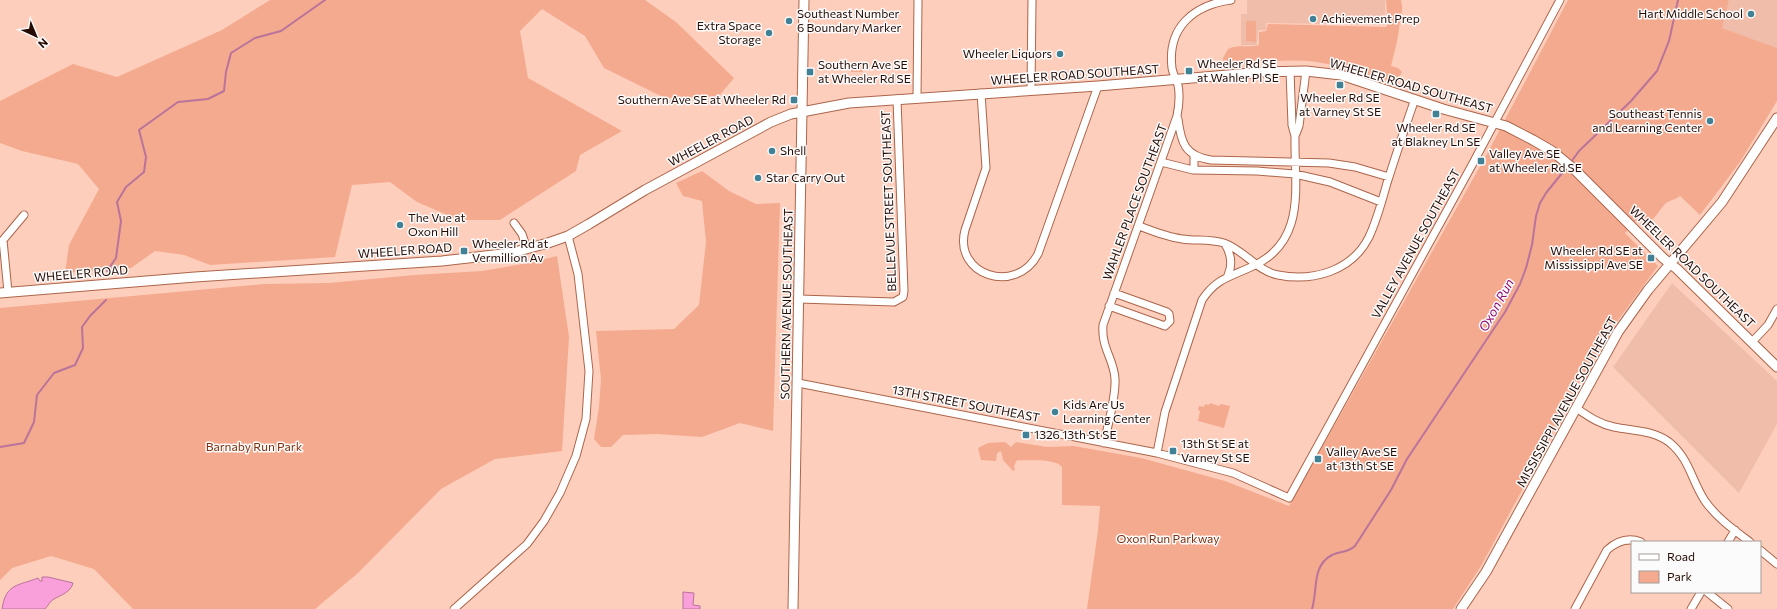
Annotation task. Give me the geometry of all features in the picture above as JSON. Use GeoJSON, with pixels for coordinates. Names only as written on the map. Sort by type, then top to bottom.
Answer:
{"type":"FeatureCollection","features":[{"type":"Feature","properties":{"kind":"main road","name":"SOUTHERN AVENUE SOUTHEAST"},"geometry":{"type":"LineString","coordinates":[[793,609],[804,0]]}},
{"type":"Feature","properties":{"kind":"main road","name":"WHEELER ROAD SOUTHEAST"},"geometry":{"type":"LineString","coordinates":[[802,112],[834,105],[897,99],[1098,86],[1290,71],[1306,71],[1340,76],[1506,126],[1546,147],[1564,160],[1583,177],[1670,264],[1777,367]]}},
{"type":"Feature","properties":{"kind":"main road","name":"WHEELER ROAD"},"geometry":{"type":"LineString","coordinates":[[4,292],[195,277],[442,261],[491,256],[527,249],[568,236],[645,190],[744,136],[772,122],[802,112]]}},
{"type":"Feature","properties":{"kind":"main road","name":"MISSISSIPPI AVENUE SOUTHEAST"},"geometry":{"type":"LineString","coordinates":[[1461,609],[1486,572],[1618,332],[1642,298],[1722,202],[1777,118]]}},
{"type":"Feature","properties":{"kind":"street"},"geometry":{"type":"LineString","coordinates":[[917,98],[918,0]]}},
{"type":"Feature","properties":{"kind":"street"},"geometry":{"type":"LineString","coordinates":[[1031,90],[1032,0]]}},
{"type":"Feature","properties":{"kind":"street","name":"WAHLER PLACE SOUTHEAST"},"geometry":{"type":"LineString","coordinates":[[1104,443],[1115,378],[1102,335],[1103,325],[1177,116],[1179,93],[1172,70],[1172,52],[1176,36],[1182,24],[1204,6],[1231,0]]}},
{"type":"Feature","properties":{"kind":"street","name":"VALLEY AVENUE SOUTHEAST"},"geometry":{"type":"LineString","coordinates":[[1289,498],[1560,0]]}},
{"type":"Feature","properties":{"kind":"street"},"geometry":{"type":"LineString","coordinates":[[1157,453],[1164,415],[1199,307],[1212,287],[1228,276],[1257,264],[1269,256],[1278,247],[1290,228],[1295,208],[1295,136],[1292,125],[1290,71]]}},
{"type":"Feature","properties":{"kind":"street"},"geometry":{"type":"LineString","coordinates":[[1295,136],[1299,126],[1306,71]]}},
{"type":"Feature","properties":{"kind":"street"},"geometry":{"type":"LineString","coordinates":[[981,93],[986,168],[965,230],[964,239],[968,257],[977,268],[990,276],[1005,278],[1016,275],[1025,270],[1038,254],[1098,86]]}},
{"type":"Feature","properties":{"kind":"street","name":"BELLEVUE STREET SOUTHEAST"},"geometry":{"type":"LineString","coordinates":[[799,299],[894,302],[903,297],[897,99]]}},
{"type":"Feature","properties":{"kind":"street"},"geometry":{"type":"LineString","coordinates":[[1138,226],[1181,239],[1209,240],[1224,243],[1272,273],[1289,277],[1322,275],[1338,268],[1354,257],[1365,244],[1374,224],[1414,99]]}},
{"type":"Feature","properties":{"kind":"street"},"geometry":{"type":"LineString","coordinates":[[1177,116],[1183,144],[1199,158],[1211,160],[1294,161],[1342,165],[1389,177]]}},
{"type":"Feature","properties":{"kind":"street"},"geometry":{"type":"LineString","coordinates":[[1194,155],[1194,170]]}},
{"type":"Feature","properties":{"kind":"street"},"geometry":{"type":"LineString","coordinates":[[1254,161],[1255,171]]}},
{"type":"Feature","properties":{"kind":"street"},"geometry":{"type":"LineString","coordinates":[[1161,162],[1194,170],[1255,171],[1294,174],[1330,182],[1381,202]]}},
{"type":"Feature","properties":{"kind":"street"},"geometry":{"type":"LineString","coordinates":[[4,292],[2,239],[24,214]]}},
{"type":"Feature","properties":{"kind":"street"},"geometry":{"type":"LineString","coordinates":[[514,223],[522,234],[527,249]]}},
{"type":"Feature","properties":{"kind":"street"},"geometry":{"type":"LineString","coordinates":[[454,609],[527,544],[544,521],[560,493],[576,456],[586,419],[589,371],[578,274],[568,236]]}},
{"type":"Feature","properties":{"kind":"street"},"geometry":{"type":"LineString","coordinates":[[1224,243],[1231,259],[1228,276]]}},
{"type":"Feature","properties":{"kind":"street"},"geometry":{"type":"LineString","coordinates":[[1109,306],[1165,326],[1170,321],[1169,314],[1167,312],[1114,293]]}},
{"type":"Feature","properties":{"kind":"street"},"geometry":{"type":"LineString","coordinates":[[1752,342],[1768,325],[1777,309]]}},
{"type":"Feature","properties":{"kind":"street","name":"13TH STREET SOUTHEAST"},"geometry":{"type":"LineString","coordinates":[[798,383],[1157,453],[1233,473],[1289,498]]}},
{"type":"Feature","properties":{"kind":"street"},"geometry":{"type":"LineString","coordinates":[[1576,408],[1604,424],[1647,432],[1668,442],[1678,451],[1687,463],[1698,488],[1707,503],[1749,541]]}},
{"type":"Feature","properties":{"kind":"street"},"geometry":{"type":"LineString","coordinates":[[1729,541],[1735,530]]}},
{"type":"Feature","properties":{"kind":"street"},"geometry":{"type":"LineString","coordinates":[[1577,608],[1604,555],[1615,544],[1630,540],[1636,541]]}},
{"type":"Feature","properties":{"kind":"street"},"geometry":{"type":"LineString","coordinates":[[1761,551],[1777,564]]}},
{"type":"Feature","properties":{"kind":"street"},"geometry":{"type":"LineString","coordinates":[[1692,609],[1700,593]]}},
{"type":"Feature","properties":{"kind":"street"},"geometry":{"type":"LineString","coordinates":[[1708,593],[1728,609]]}},
{"type":"Feature","properties":{"kind":"shaded area","name":"Achievement Prep"},"geometry":{"type":"Polygon","coordinates":[[[1247,0],[1385,0],[1385,25],[1266,23],[1266,30],[1258,30],[1257,45],[1241,45],[1241,14],[1247,14],[1247,0]]]}},
{"type":"Feature","properties":{"kind":"shaded area","name":"Hart Middle School"},"geometry":{"type":"Polygon","coordinates":[[[1729,0],[1777,0],[1777,48],[1721,28],[1729,0]]]}},
{"type":"Feature","properties":{"kind":"shaded area"},"geometry":{"type":"Polygon","coordinates":[[[1672,283],[1777,381],[1777,424],[1739,493],[1613,367],[1672,283]]]}},
{"type":"Feature","properties":{"kind":"shaded area"},"geometry":{"type":"Polygon","coordinates":[[[42,577],[73,583],[68,591],[50,602],[45,609],[2,609],[6,594],[10,590],[19,584],[38,578],[42,581],[42,577]]]}},
{"type":"Feature","properties":{"kind":"shaded area"},"geometry":{"type":"Polygon","coordinates":[[[683,592],[694,593],[693,605],[700,606],[700,609],[683,609],[683,592]]]}},
{"type":"Feature","properties":{"kind":"green space"},"geometry":{"type":"Polygon","coordinates":[[[270,0],[645,0],[676,22],[734,78],[719,96],[665,98],[604,68],[585,36],[542,9],[520,31],[528,78],[622,131],[580,155],[576,171],[500,220],[459,220],[417,202],[390,182],[352,185],[335,257],[210,265],[184,255],[155,251],[131,268],[65,273],[69,245],[99,189],[78,164],[22,151],[0,143],[0,101],[73,64],[117,77],[222,30],[270,0]]]}},
{"type":"Feature","properties":{"kind":"green space"},"geometry":{"type":"Polygon","coordinates":[[[1386,0],[1401,0],[1402,4],[1398,38],[1391,66],[1398,68],[1402,72],[1396,82],[1341,67],[1310,61],[1285,61],[1224,66],[1223,58],[1228,49],[1259,45],[1259,32],[1266,31],[1268,24],[1386,27],[1388,24],[1386,0]]]}},
{"type":"Feature","properties":{"kind":"green space","name":"Oxon Run Parkway"},"geometry":{"type":"Polygon","coordinates":[[[1568,0],[1729,0],[1722,28],[1777,48],[1777,101],[1740,162],[1700,215],[1676,192],[1680,196],[1665,204],[1653,219],[1647,223],[1640,217],[1625,233],[1658,266],[1604,339],[1481,566],[1453,609],[1087,609],[1100,506],[1062,505],[1062,467],[1059,464],[1041,460],[1017,460],[1014,466],[1015,470],[1013,471],[1003,460],[1001,451],[997,453],[996,461],[981,460],[978,448],[988,443],[1005,442],[1011,447],[1016,442],[1047,447],[1074,446],[1141,458],[1225,481],[1289,506],[1487,154],[1568,0]]]}},
{"type":"Feature","properties":{"kind":"green space"},"geometry":{"type":"Polygon","coordinates":[[[1246,21],[1256,21],[1256,42],[1246,41],[1246,21]]]}},
{"type":"Feature","properties":{"kind":"green space"},"geometry":{"type":"Polygon","coordinates":[[[851,62],[863,63],[863,72],[851,72],[851,62]]]}},
{"type":"Feature","properties":{"kind":"green space"},"geometry":{"type":"Polygon","coordinates":[[[702,171],[729,191],[756,204],[780,203],[773,431],[740,423],[702,437],[657,434],[623,435],[611,447],[601,447],[594,439],[599,407],[601,379],[596,331],[674,329],[699,305],[706,242],[702,201],[683,196],[676,183],[702,171]]]}},
{"type":"Feature","properties":{"kind":"green space","name":"Barnaby Run Park"},"geometry":{"type":"Polygon","coordinates":[[[557,256],[569,337],[562,451],[495,459],[441,489],[358,573],[315,609],[133,609],[94,569],[51,556],[12,568],[0,580],[0,308],[264,284],[329,283],[414,275],[482,271],[534,262],[557,256]]]}},
{"type":"Feature","properties":{"kind":"green space"},"geometry":{"type":"Polygon","coordinates":[[[1210,403],[1219,406],[1221,404],[1230,406],[1224,428],[1198,421],[1200,411],[1198,410],[1199,406],[1204,407],[1205,404],[1209,405],[1210,403]]]}},
{"type":"Feature","properties":{"kind":"waterway"},"geometry":{"type":"LineString","coordinates":[[107,271],[116,258],[121,221],[117,202],[126,187],[144,172],[146,157],[139,130],[178,102],[208,99],[224,91],[226,72],[231,53],[255,38],[281,31],[325,0]]}},
{"type":"Feature","properties":{"kind":"waterway","name":"Oxon Run"},"geometry":{"type":"LineString","coordinates":[[1571,162],[1579,151],[1631,101],[1657,71],[1669,41],[1678,0]]}},
{"type":"Feature","properties":{"kind":"waterway","name":"Oxon Run"},"geometry":{"type":"LineString","coordinates":[[1312,609],[1316,579],[1321,566],[1325,560],[1332,555],[1349,550],[1355,546],[1391,490],[1407,459],[1505,312],[1520,284],[1526,268],[1540,203],[1546,193],[1567,167]]}},
{"type":"Feature","properties":{"kind":"waterway"},"geometry":{"type":"LineString","coordinates":[[0,447],[24,443],[34,422],[37,395],[54,373],[75,365],[83,348],[82,327],[90,316],[106,300]]}},
{"type":"Feature","properties":{"kind":"place","name":"Hart Middle School"},"geometry":{"type":"Point","coordinates":[1751,14]}},
{"type":"Feature","properties":{"kind":"place","name":"Achievement Prep"},"geometry":{"type":"Point","coordinates":[1313,19]}},
{"type":"Feature","properties":{"kind":"place","name":"Southeast Number 6 Boundary Marker"},"geometry":{"type":"Point","coordinates":[789,21]}},
{"type":"Feature","properties":{"kind":"place","name":"Extra Space Storage"},"geometry":{"type":"Point","coordinates":[769,33]}},
{"type":"Feature","properties":{"kind":"place","name":"Wheeler Liquors"},"geometry":{"type":"Point","coordinates":[1060,54]}},
{"type":"Feature","properties":{"kind":"place","name":"Wheeler Rd SE at Wahler Pl SE"},"geometry":{"type":"Point","coordinates":[1189,71]}},
{"type":"Feature","properties":{"kind":"place","name":"Southern Ave SE at Wheeler Rd SE"},"geometry":{"type":"Point","coordinates":[810,72]}},
{"type":"Feature","properties":{"kind":"place","name":"Wheeler Rd SE at Varney St SE"},"geometry":{"type":"Point","coordinates":[1340,85]}},
{"type":"Feature","properties":{"kind":"place","name":"Southern Ave SE at Wheeler Rd"},"geometry":{"type":"Point","coordinates":[794,100]}},
{"type":"Feature","properties":{"kind":"place","name":"Wheeler Rd SE at Blakney Ln SE"},"geometry":{"type":"Point","coordinates":[1436,114]}},
{"type":"Feature","properties":{"kind":"place","name":"Southeast Tennis and Learning Center"},"geometry":{"type":"Point","coordinates":[1710,121]}},
{"type":"Feature","properties":{"kind":"place","name":"Shell"},"geometry":{"type":"Point","coordinates":[772,151]}},
{"type":"Feature","properties":{"kind":"place","name":"Valley Ave SE at Wheeler Rd SE"},"geometry":{"type":"Point","coordinates":[1481,161]}},
{"type":"Feature","properties":{"kind":"place","name":"Star Carry Out"},"geometry":{"type":"Point","coordinates":[758,178]}},
{"type":"Feature","properties":{"kind":"place","name":"The Vue at Oxon Hill"},"geometry":{"type":"Point","coordinates":[400,225]}},
{"type":"Feature","properties":{"kind":"place","name":"Wheeler Rd at Vermillion Av"},"geometry":{"type":"Point","coordinates":[464,251]}},
{"type":"Feature","properties":{"kind":"place","name":"Wheeler Rd SE at Mississippi Ave SE"},"geometry":{"type":"Point","coordinates":[1651,258]}},
{"type":"Feature","properties":{"kind":"place","name":"Kids Are Us Learning Center"},"geometry":{"type":"Point","coordinates":[1055,412]}},
{"type":"Feature","properties":{"kind":"place","name":"1326 13th St SE"},"geometry":{"type":"Point","coordinates":[1026,435]}},
{"type":"Feature","properties":{"kind":"place","name":"13th St SE at Varney St SE"},"geometry":{"type":"Point","coordinates":[1173,451]}},
{"type":"Feature","properties":{"kind":"place","name":"Valley Ave SE at 13th St SE"},"geometry":{"type":"Point","coordinates":[1318,459]}}]}
